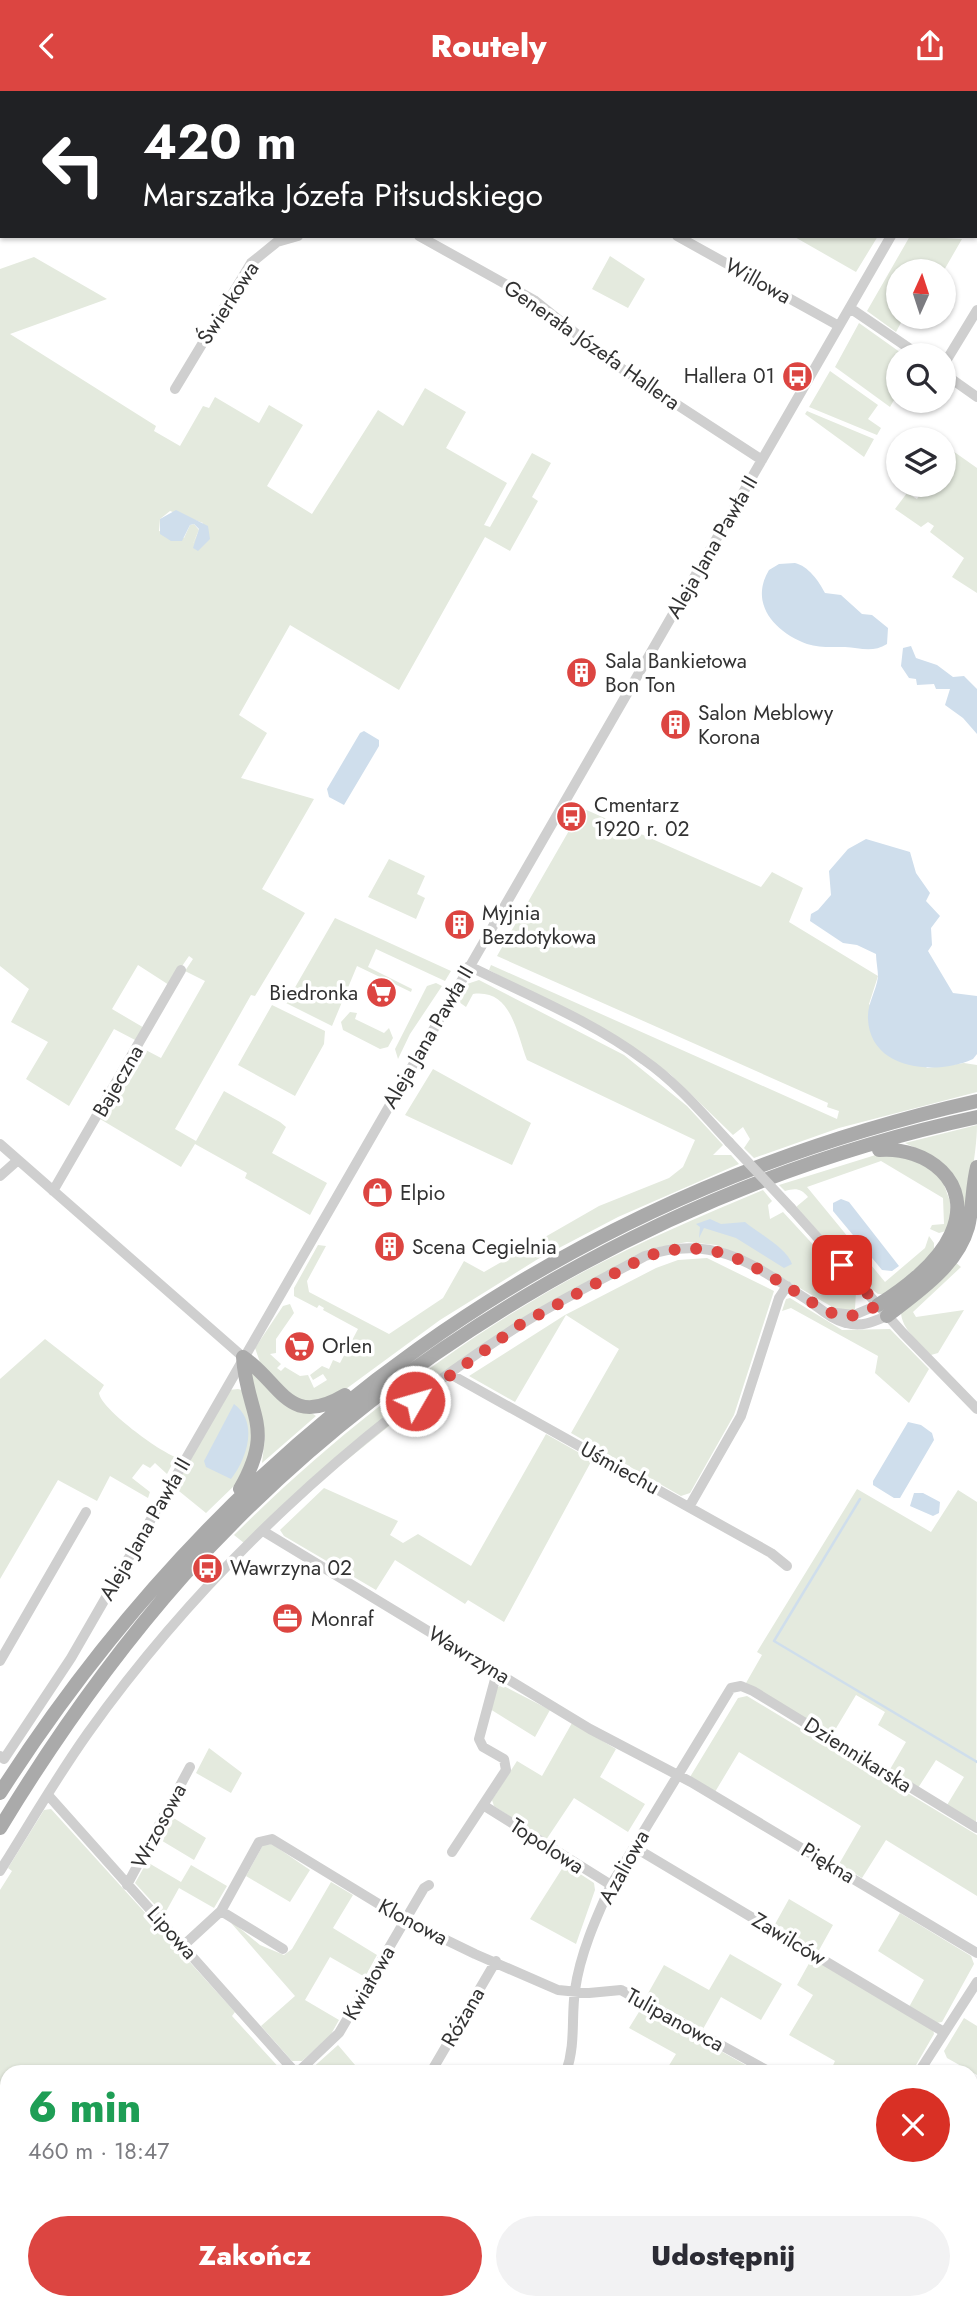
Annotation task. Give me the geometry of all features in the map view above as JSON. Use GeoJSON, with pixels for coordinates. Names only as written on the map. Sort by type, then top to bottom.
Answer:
{"type":"FeatureCollection","features":[{"type":"Feature","properties":{"kind":"main road"},"geometry":{"type":"LineString","coordinates":[[243,1357],[285,1400],[304,1407],[331,1404],[514,1286],[624,1224],[744,1172],[858,1131],[977,1101]]}},
{"type":"Feature","properties":{"kind":"main road"},"geometry":{"type":"LineString","coordinates":[[0,1828],[56,1741],[121,1650],[220,1537],[314,1449],[440,1350],[529,1294],[644,1233],[823,1160],[977,1117]]}},
{"type":"Feature","properties":{"kind":"main road"},"geometry":{"type":"LineString","coordinates":[[823,1160],[880,1149],[907,1150],[931,1160],[950,1182],[955,1199],[956,1220],[947,1242],[883,1311]]}},
{"type":"Feature","properties":{"kind":"main road"},"geometry":{"type":"LineString","coordinates":[[883,1311],[940,1272],[961,1246],[971,1211],[977,1167]]}},
{"type":"Feature","properties":{"kind":"main road"},"geometry":{"type":"LineString","coordinates":[[231,1504],[250,1472],[260,1434],[243,1357]]}},
{"type":"Feature","properties":{"kind":"main road"},"geometry":{"type":"LineString","coordinates":[[0,1793],[103,1647],[231,1504],[303,1438],[380,1374]]}},
{"type":"Feature","properties":{"kind":"street","name":"Świerkowa"},"geometry":{"type":"LineString","coordinates":[[175,389],[251,263],[276,242],[291,238]]}},
{"type":"Feature","properties":{"kind":"street","name":"Generała Józefa Hallera"},"geometry":{"type":"LineString","coordinates":[[423,238],[534,300],[610,361],[762,460]]}},
{"type":"Feature","properties":{"kind":"street","name":"Willowa"},"geometry":{"type":"LineString","coordinates":[[681,238],[839,326]]}},
{"type":"Feature","properties":{"kind":"street","name":"Aleja Jana Pawła II"},"geometry":{"type":"LineString","coordinates":[[2,1757],[71,1658],[890,238]]}},
{"type":"Feature","properties":{"kind":"street"},"geometry":{"type":"LineString","coordinates":[[850,308],[901,343]]}},
{"type":"Feature","properties":{"kind":"street"},"geometry":{"type":"LineString","coordinates":[[956,345],[977,310]]}},
{"type":"Feature","properties":{"kind":"street"},"geometry":{"type":"LineString","coordinates":[[956,382],[977,397]]}},
{"type":"Feature","properties":{"kind":"street"},"geometry":{"type":"LineString","coordinates":[[469,967],[613,1040],[643,1059],[681,1091],[977,1409]]}},
{"type":"Feature","properties":{"kind":"street","name":"Bajeczna"},"geometry":{"type":"LineString","coordinates":[[53,1191],[181,970]]}},
{"type":"Feature","properties":{"kind":"street"},"geometry":{"type":"LineString","coordinates":[[0,1145],[243,1357]]}},
{"type":"Feature","properties":{"kind":"street"},"geometry":{"type":"LineString","coordinates":[[0,1176],[18,1160]]}},
{"type":"Feature","properties":{"kind":"street"},"geometry":{"type":"LineString","coordinates":[[0,1871],[89,1732],[159,1644],[263,1531],[348,1453],[450,1374],[521,1324],[645,1257],[666,1249],[697,1247],[722,1252],[748,1263],[836,1320],[853,1325],[870,1324],[883,1311]]}},
{"type":"Feature","properties":{"kind":"street"},"geometry":{"type":"LineString","coordinates":[[689,1507],[741,1416],[779,1298],[787,1286]]}},
{"type":"Feature","properties":{"kind":"street","name":"Uśmiechu"},"geometry":{"type":"LineString","coordinates":[[450,1374],[772,1553],[787,1566]]}},
{"type":"Feature","properties":{"kind":"street"},"geometry":{"type":"LineString","coordinates":[[0,1661],[86,1512]]}},
{"type":"Feature","properties":{"kind":"street","name":"Wawrzyna"},"geometry":{"type":"LineString","coordinates":[[263,1531],[590,1729],[678,1775]]}},
{"type":"Feature","properties":{"kind":"street"},"geometry":{"type":"LineString","coordinates":[[452,1852],[506,1767],[504,1759],[483,1747],[479,1739],[497,1672]]}},
{"type":"Feature","properties":{"kind":"street","name":"Azaliowa"},"geometry":{"type":"LineString","coordinates":[[568,2065],[574,2037],[574,1992],[584,1953],[611,1885],[730,1688],[737,1685]]}},
{"type":"Feature","properties":{"kind":"street","name":"Dziennikarska"},"geometry":{"type":"LineString","coordinates":[[737,1685],[782,1708],[977,1828]]}},
{"type":"Feature","properties":{"kind":"street","name":"Wrzosowa"},"geometry":{"type":"LineString","coordinates":[[127,1885],[190,1767]]}},
{"type":"Feature","properties":{"kind":"street","name":"Piękna"},"geometry":{"type":"LineString","coordinates":[[678,1775],[977,1953]]}},
{"type":"Feature","properties":{"kind":"street","name":"Lipowa"},"geometry":{"type":"LineString","coordinates":[[48,1795],[291,2065]]}},
{"type":"Feature","properties":{"kind":"street","name":"Topolowa"},"geometry":{"type":"LineString","coordinates":[[484,1805],[611,1885]]}},
{"type":"Feature","properties":{"kind":"street","name":"Klonowa"},"geometry":{"type":"LineString","coordinates":[[221,1911],[259,1842],[276,1841],[405,1920],[558,1990],[574,1992]]}},
{"type":"Feature","properties":{"kind":"street","name":"Zawilców"},"geometry":{"type":"LineString","coordinates":[[634,1847],[944,2032]]}},
{"type":"Feature","properties":{"kind":"street","name":"Kwiatowa"},"geometry":{"type":"LineString","coordinates":[[305,2065],[339,2033],[405,1920],[429,1885]]}},
{"type":"Feature","properties":{"kind":"street"},"geometry":{"type":"LineString","coordinates":[[184,1945],[221,1911],[283,1949]]}},
{"type":"Feature","properties":{"kind":"street","name":"Różana"},"geometry":{"type":"LineString","coordinates":[[435,2065],[496,1961]]}},
{"type":"Feature","properties":{"kind":"street"},"geometry":{"type":"LineString","coordinates":[[923,2065],[977,1982]]}},
{"type":"Feature","properties":{"kind":"street","name":"Tulipanowca"},"geometry":{"type":"LineString","coordinates":[[574,1992],[621,1990],[757,2065]]}},
{"type":"Feature","properties":{"kind":"shaded area"},"geometry":{"type":"Polygon","coordinates":[[[796,238],[877,238],[856,272],[796,238]]]}},
{"type":"Feature","properties":{"kind":"shaded area"},"geometry":{"type":"Polygon","coordinates":[[[909,238],[962,239],[950,259],[897,259],[909,238]]]}},
{"type":"Feature","properties":{"kind":"shaded area"},"geometry":{"type":"Polygon","coordinates":[[[610,256],[645,279],[628,308],[592,289],[610,256]]]}},
{"type":"Feature","properties":{"kind":"shaded area"},"geometry":{"type":"Polygon","coordinates":[[[34,257],[107,299],[10,334],[156,426],[154,431],[180,446],[203,406],[209,408],[215,397],[259,423],[269,405],[303,425],[267,486],[312,514],[378,410],[403,426],[425,388],[466,412],[446,448],[507,483],[484,525],[490,527],[532,453],[551,463],[532,497],[538,501],[510,551],[485,537],[399,690],[290,625],[239,715],[267,733],[241,778],[314,799],[262,889],[305,913],[255,996],[251,995],[175,1129],[196,1141],[224,1091],[280,1122],[286,1127],[272,1153],[327,1183],[310,1215],[245,1178],[247,1173],[195,1144],[181,1167],[100,1119],[142,1048],[161,1058],[205,981],[185,971],[193,959],[189,956],[169,985],[138,965],[112,1009],[146,1029],[137,1041],[114,1029],[69,1106],[26,1079],[48,1042],[11,1022],[29,989],[0,966],[0,269],[34,257]],[[170,511],[160,519],[159,531],[184,538],[190,525],[194,524],[199,530],[193,543],[203,523],[170,511]]]}},
{"type":"Feature","properties":{"kind":"shaded area"},"geometry":{"type":"Polygon","coordinates":[[[886,278],[886,325],[867,311],[886,278]]]}},
{"type":"Feature","properties":{"kind":"shaded area"},"geometry":{"type":"Polygon","coordinates":[[[859,323],[887,343],[886,404],[835,367],[859,323]]]}},
{"type":"Feature","properties":{"kind":"shaded area"},"geometry":{"type":"Polygon","coordinates":[[[830,371],[878,405],[868,419],[881,428],[877,435],[809,407],[830,371]]]}},
{"type":"Feature","properties":{"kind":"shaded area"},"geometry":{"type":"Polygon","coordinates":[[[807,411],[874,439],[864,457],[805,414],[807,411]]]}},
{"type":"Feature","properties":{"kind":"shaded area"},"geometry":{"type":"Polygon","coordinates":[[[956,453],[977,468],[977,593],[952,577],[964,558],[930,532],[934,526],[928,522],[921,527],[895,509],[904,497],[956,497],[956,453]]]}},
{"type":"Feature","properties":{"kind":"shaded area"},"geometry":{"type":"Polygon","coordinates":[[[582,808],[761,887],[772,872],[803,888],[789,922],[878,976],[869,1004],[927,1068],[964,1063],[977,1065],[977,1092],[839,1128],[754,1158],[744,1148],[750,1139],[743,1127],[733,1135],[670,1074],[631,1046],[489,970],[491,965],[837,1119],[839,1111],[827,1107],[828,1103],[497,956],[582,808]]]}},
{"type":"Feature","properties":{"kind":"shaded area"},"geometry":{"type":"Polygon","coordinates":[[[389,859],[425,876],[417,894],[425,898],[416,919],[368,897],[389,859]]]}},
{"type":"Feature","properties":{"kind":"shaded area"},"geometry":{"type":"Polygon","coordinates":[[[335,918],[451,971],[445,981],[376,949],[368,967],[412,989],[411,992],[357,966],[332,1026],[286,1003],[335,918]]]}},
{"type":"Feature","properties":{"kind":"shaded area"},"geometry":{"type":"Polygon","coordinates":[[[479,980],[624,1055],[687,1106],[723,1145],[713,1155],[731,1155],[739,1164],[618,1217],[538,1259],[440,1320],[335,1397],[301,1403],[261,1365],[255,1348],[283,1306],[290,1304],[294,1313],[276,1339],[276,1353],[270,1354],[281,1364],[277,1368],[281,1371],[285,1367],[300,1376],[308,1375],[314,1388],[327,1380],[323,1374],[313,1380],[310,1375],[322,1366],[329,1369],[333,1360],[340,1363],[358,1329],[323,1310],[319,1305],[317,1308],[294,1296],[294,1288],[318,1245],[326,1246],[307,1281],[309,1292],[389,1334],[443,1298],[464,1261],[484,1272],[599,1206],[669,1178],[683,1167],[695,1140],[527,1060],[510,1014],[496,998],[486,994],[473,994],[466,1007],[459,1002],[467,984],[479,980]]]}},
{"type":"Feature","properties":{"kind":"shaded area"},"geometry":{"type":"Polygon","coordinates":[[[436,983],[442,986],[410,1034],[398,1059],[395,1049],[427,986],[436,983]]]}},
{"type":"Feature","properties":{"kind":"shaded area"},"geometry":{"type":"Polygon","coordinates":[[[272,1005],[325,1031],[324,1044],[295,1096],[238,1065],[272,1005]]]}},
{"type":"Feature","properties":{"kind":"shaded area"},"geometry":{"type":"Polygon","coordinates":[[[350,1012],[357,1013],[355,1019],[384,1033],[389,1028],[393,1038],[388,1047],[380,1049],[343,1030],[341,1022],[350,1012]]]}},
{"type":"Feature","properties":{"kind":"shaded area"},"geometry":{"type":"Polygon","coordinates":[[[433,1069],[531,1123],[512,1165],[405,1115],[433,1069]]]}},
{"type":"Feature","properties":{"kind":"shaded area"},"geometry":{"type":"Polygon","coordinates":[[[977,1125],[974,1163],[961,1232],[934,1157],[905,1143],[977,1125]]]}},
{"type":"Feature","properties":{"kind":"shaded area"},"geometry":{"type":"Polygon","coordinates":[[[882,1153],[913,1159],[937,1175],[950,1199],[946,1231],[939,1233],[930,1229],[932,1225],[944,1224],[943,1198],[881,1161],[807,1187],[885,1282],[925,1248],[929,1236],[934,1243],[934,1252],[888,1294],[878,1294],[869,1287],[796,1207],[808,1197],[803,1192],[798,1189],[785,1191],[779,1185],[882,1153]]]}},
{"type":"Feature","properties":{"kind":"shaded area"},"geometry":{"type":"Polygon","coordinates":[[[763,1190],[772,1201],[768,1205],[770,1219],[783,1212],[856,1291],[855,1309],[850,1312],[834,1308],[755,1262],[716,1245],[687,1242],[649,1249],[518,1322],[244,1543],[234,1535],[314,1460],[356,1425],[444,1358],[490,1327],[585,1271],[763,1190]]]}},
{"type":"Feature","properties":{"kind":"shaded area"},"geometry":{"type":"Polygon","coordinates":[[[707,1258],[774,1291],[734,1415],[690,1493],[681,1496],[571,1433],[619,1349],[566,1315],[515,1402],[469,1376],[565,1315],[656,1268],[678,1260],[707,1258]]]}},
{"type":"Feature","properties":{"kind":"shaded area"},"geometry":{"type":"Polygon","coordinates":[[[955,1262],[961,1267],[913,1312],[916,1317],[964,1310],[938,1353],[931,1355],[907,1329],[901,1310],[955,1262]]]}},
{"type":"Feature","properties":{"kind":"shaded area"},"geometry":{"type":"Polygon","coordinates":[[[790,1298],[842,1330],[890,1329],[929,1369],[909,1403],[875,1373],[878,1356],[791,1308],[782,1311],[786,1299],[790,1298]]]}},
{"type":"Feature","properties":{"kind":"shaded area"},"geometry":{"type":"Polygon","coordinates":[[[45,1339],[104,1385],[99,1393],[102,1400],[120,1419],[145,1439],[176,1457],[167,1474],[155,1463],[150,1468],[143,1464],[132,1478],[150,1492],[148,1498],[110,1476],[97,1501],[58,1480],[0,1579],[0,1379],[45,1339]]]}},
{"type":"Feature","properties":{"kind":"shaded area"},"geometry":{"type":"Polygon","coordinates":[[[250,1371],[316,1416],[262,1463],[265,1437],[250,1371]]]}},
{"type":"Feature","properties":{"kind":"shaded area"},"geometry":{"type":"Polygon","coordinates":[[[229,1390],[242,1390],[255,1442],[236,1484],[206,1513],[174,1487],[229,1390]]]}},
{"type":"Feature","properties":{"kind":"shaded area"},"geometry":{"type":"Polygon","coordinates":[[[546,1434],[592,1460],[504,1622],[468,1600],[465,1604],[395,1560],[376,1590],[284,1536],[280,1530],[324,1488],[398,1521],[390,1535],[403,1543],[418,1534],[471,1566],[546,1434]]]}},
{"type":"Feature","properties":{"kind":"shaded area"},"geometry":{"type":"Polygon","coordinates":[[[857,1489],[931,1532],[958,1490],[977,1502],[976,1823],[947,1805],[964,1777],[936,1760],[918,1788],[889,1771],[906,1742],[878,1725],[885,1712],[856,1695],[832,1735],[746,1683],[762,1655],[757,1652],[857,1489]]]}},
{"type":"Feature","properties":{"kind":"shaded area"},"geometry":{"type":"Polygon","coordinates":[[[502,1685],[550,1710],[535,1737],[490,1709],[496,1688],[502,1685]]]}},
{"type":"Feature","properties":{"kind":"shaded area"},"geometry":{"type":"Polygon","coordinates":[[[747,1696],[977,1835],[977,1896],[886,1840],[862,1878],[839,1864],[861,1826],[739,1752],[715,1792],[690,1777],[738,1698],[747,1696]]]}},
{"type":"Feature","properties":{"kind":"shaded area"},"geometry":{"type":"Polygon","coordinates":[[[572,1723],[616,1749],[600,1777],[645,1804],[628,1832],[574,1798],[546,1840],[494,1806],[492,1800],[517,1761],[542,1776],[572,1723]]]}},
{"type":"Feature","properties":{"kind":"shaded area"},"geometry":{"type":"Polygon","coordinates":[[[209,1748],[242,1773],[231,1793],[196,1773],[209,1748]]]}},
{"type":"Feature","properties":{"kind":"shaded area"},"geometry":{"type":"Polygon","coordinates":[[[51,1809],[235,2012],[232,2016],[277,2065],[0,2065],[0,1890],[12,1871],[8,1868],[44,1810],[51,1809]]]}},
{"type":"Feature","properties":{"kind":"shaded area"},"geometry":{"type":"Polygon","coordinates":[[[172,1817],[206,1838],[194,1860],[159,1839],[172,1817]]]}},
{"type":"Feature","properties":{"kind":"shaded area"},"geometry":{"type":"Polygon","coordinates":[[[272,1844],[310,1870],[290,1902],[246,1876],[263,1845],[272,1844]]]}},
{"type":"Feature","properties":{"kind":"shaded area"},"geometry":{"type":"Polygon","coordinates":[[[147,1862],[181,1882],[191,1865],[227,1886],[214,1908],[179,1888],[164,1915],[135,1883],[147,1862]]]}},
{"type":"Feature","properties":{"kind":"shaded area"},"geometry":{"type":"Polygon","coordinates":[[[565,1864],[594,1883],[595,1890],[576,1944],[530,1919],[565,1864]]]}},
{"type":"Feature","properties":{"kind":"shaded area"},"geometry":{"type":"Polygon","coordinates":[[[331,1882],[353,1895],[333,1928],[377,1955],[365,1977],[330,1957],[305,2000],[339,2020],[330,2036],[302,2061],[292,2061],[261,2026],[295,1996],[225,1916],[260,1945],[284,1955],[292,1949],[331,1882]]]}},
{"type":"Feature","properties":{"kind":"shaded area"},"geometry":{"type":"Polygon","coordinates":[[[789,1899],[833,1925],[818,1952],[774,1926],[789,1899]]]}},
{"type":"Feature","properties":{"kind":"shaded area"},"geometry":{"type":"Polygon","coordinates":[[[900,1913],[971,1956],[974,1964],[942,2022],[936,2023],[909,2007],[924,1980],[878,1951],[900,1913]]]}},
{"type":"Feature","properties":{"kind":"shaded area"},"geometry":{"type":"Polygon","coordinates":[[[730,1954],[782,1984],[761,2020],[721,1997],[703,2029],[646,1997],[664,1965],[709,1990],[730,1954]]]}},
{"type":"Feature","properties":{"kind":"shaded area"},"geometry":{"type":"Polygon","coordinates":[[[812,1958],[933,2029],[934,2034],[916,2065],[833,2065],[835,2061],[789,2035],[813,1995],[797,1985],[812,1958]]]}},
{"type":"Feature","properties":{"kind":"shaded area"},"geometry":{"type":"Polygon","coordinates":[[[642,2007],[746,2065],[669,2065],[676,2054],[629,2028],[642,2007]]]}},
{"type":"Feature","properties":{"kind":"shaded area"},"geometry":{"type":"Polygon","coordinates":[[[964,2018],[977,2026],[977,2065],[959,2065],[947,2058],[944,2051],[964,2018]]]}},
{"type":"Feature","properties":{"kind":"shaded area"},"geometry":{"type":"Polygon","coordinates":[[[338,2045],[355,2065],[316,2065],[338,2045]]]}},
{"type":"Feature","properties":{"kind":"water"},"geometry":{"type":"Polygon","coordinates":[[[176,510],[208,526],[210,539],[198,551],[193,548],[199,529],[194,524],[190,525],[182,541],[171,541],[160,534],[160,519],[176,510]]]}},
{"type":"Feature","properties":{"kind":"water"},"geometry":{"type":"Polygon","coordinates":[[[795,563],[813,575],[825,593],[841,595],[862,614],[872,615],[888,628],[887,644],[872,649],[816,646],[784,632],[768,615],[762,594],[769,570],[779,564],[795,563]]]}},
{"type":"Feature","properties":{"kind":"water"},"geometry":{"type":"Polygon","coordinates":[[[911,646],[916,658],[937,665],[953,677],[964,676],[977,689],[977,734],[963,718],[945,705],[950,689],[936,689],[934,684],[917,685],[916,679],[909,678],[901,666],[903,648],[911,646]]]}},
{"type":"Feature","properties":{"kind":"water"},"geometry":{"type":"Polygon","coordinates":[[[364,731],[379,740],[379,746],[344,805],[329,797],[327,789],[360,733],[364,731]]]}},
{"type":"Feature","properties":{"kind":"water"},"geometry":{"type":"Polygon","coordinates":[[[866,839],[910,852],[916,873],[930,893],[926,901],[940,916],[931,928],[932,945],[928,951],[953,993],[977,996],[977,1054],[973,1059],[941,1067],[924,1067],[907,1065],[892,1059],[880,1049],[872,1036],[868,1019],[878,977],[876,954],[857,945],[843,943],[810,921],[811,914],[831,895],[829,871],[848,849],[866,839]]]}},
{"type":"Feature","properties":{"kind":"water"},"geometry":{"type":"Polygon","coordinates":[[[841,1199],[849,1202],[899,1266],[892,1271],[882,1270],[833,1211],[833,1203],[841,1199]]]}},
{"type":"Feature","properties":{"kind":"water"},"geometry":{"type":"Polygon","coordinates":[[[710,1219],[721,1224],[745,1222],[784,1252],[792,1264],[784,1268],[736,1238],[704,1228],[699,1238],[700,1227],[696,1224],[710,1219]]]}},
{"type":"Feature","properties":{"kind":"water"},"geometry":{"type":"Polygon","coordinates":[[[234,1404],[246,1421],[248,1441],[242,1461],[231,1479],[206,1467],[204,1461],[234,1404]]]}},
{"type":"Feature","properties":{"kind":"water"},"geometry":{"type":"Polygon","coordinates":[[[908,1422],[921,1425],[932,1433],[934,1440],[900,1498],[894,1498],[873,1485],[873,1481],[908,1422]]]}},
{"type":"Feature","properties":{"kind":"water"},"geometry":{"type":"Polygon","coordinates":[[[914,1493],[923,1493],[940,1502],[939,1513],[933,1516],[910,1506],[914,1493]]]}},
{"type":"Feature","properties":{"kind":"waterway"},"geometry":{"type":"LineString","coordinates":[[860,1499],[774,1641],[977,1762]]}},
{"type":"Feature","properties":{"kind":"place","name":"Hallera 01"},"geometry":{"type":"Point","coordinates":[798,376]}},
{"type":"Feature","properties":{"kind":"place","name":"Sala Bankietowa Bon Ton"},"geometry":{"type":"Point","coordinates":[582,673]}},
{"type":"Feature","properties":{"kind":"place","name":"Salon Meblowy Korona"},"geometry":{"type":"Point","coordinates":[675,725]}},
{"type":"Feature","properties":{"kind":"place","name":"Cmentarz 1920 r. 02"},"geometry":{"type":"Point","coordinates":[571,817]}},
{"type":"Feature","properties":{"kind":"place","name":"Myjnia Bezdotykowa"},"geometry":{"type":"Point","coordinates":[459,925]}},
{"type":"Feature","properties":{"kind":"place","name":"Biedronka"},"geometry":{"type":"Point","coordinates":[381,993]}},
{"type":"Feature","properties":{"kind":"place","name":"Elpio"},"geometry":{"type":"Point","coordinates":[377,1193]}},
{"type":"Feature","properties":{"kind":"place","name":"Scena Cegielnia"},"geometry":{"type":"Point","coordinates":[389,1247]}},
{"type":"Feature","properties":{"kind":"place","name":"Orlen"},"geometry":{"type":"Point","coordinates":[299,1346]}},
{"type":"Feature","properties":{"kind":"place","name":"Wawrzyna 02"},"geometry":{"type":"Point","coordinates":[207,1568]}},
{"type":"Feature","properties":{"kind":"place","name":"Monraf"},"geometry":{"type":"Point","coordinates":[288,1619]}},
{"type":"Feature","properties":{"kind":"route"},"geometry":{"type":"LineString","coordinates":[[415,1401],[436,1383],[521,1324],[645,1257],[666,1249],[706,1247],[730,1255],[762,1271],[820,1308],[840,1315],[862,1313],[878,1305],[842,1265]]}}]}
